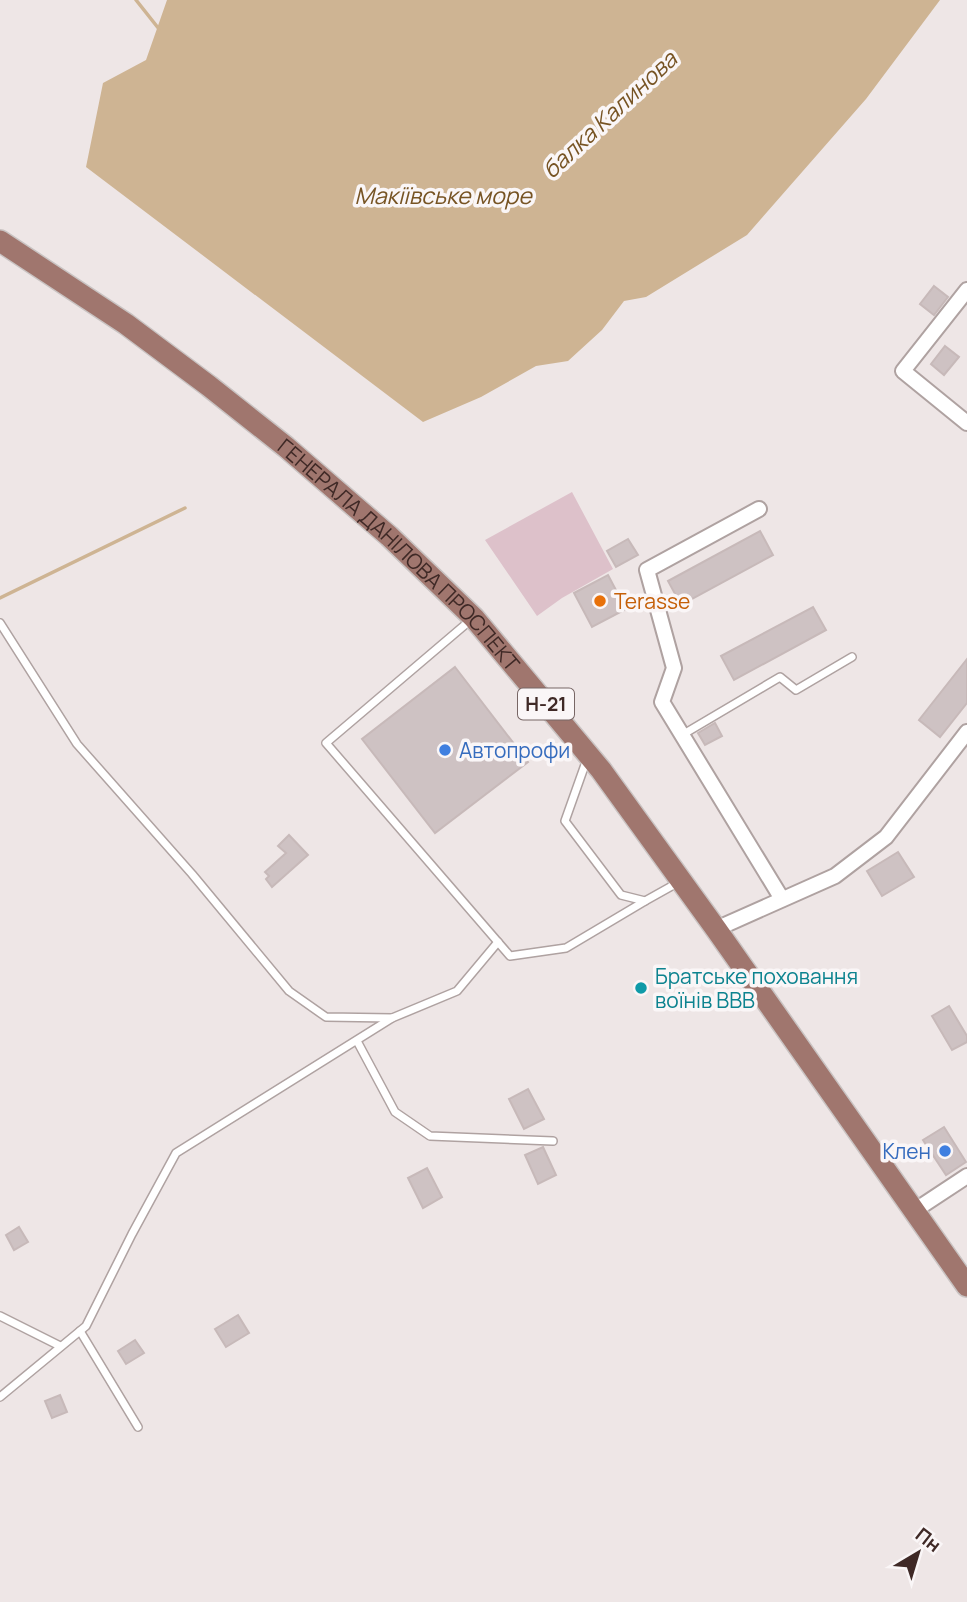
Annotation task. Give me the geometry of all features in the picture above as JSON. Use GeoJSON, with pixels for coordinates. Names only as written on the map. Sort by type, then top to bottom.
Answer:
{"type":"FeatureCollection","features":[{"type":"Feature","properties":{"kind":"main road","name":"ГЕНЕРАЛА ДАНІЛОВА ПРОСПЕКТ"},"geometry":{"type":"LineString","coordinates":[[0,241],[126,324],[286,447],[389,536],[474,618],[589,755],[716,929],[914,1211],[964,1277]]}},
{"type":"Feature","properties":{"kind":"street"},"geometry":{"type":"LineString","coordinates":[[967,290],[903,371],[967,423]]}},
{"type":"Feature","properties":{"kind":"street"},"geometry":{"type":"LineString","coordinates":[[759,509],[647,570],[674,668],[662,702],[782,899]]}},
{"type":"Feature","properties":{"kind":"street"},"geometry":{"type":"LineString","coordinates":[[716,929],[835,876],[886,837],[967,732]]}},
{"type":"Feature","properties":{"kind":"street"},"geometry":{"type":"LineString","coordinates":[[914,1211],[967,1176]]}},
{"type":"Feature","properties":{"kind":"lane"},"geometry":{"type":"LineString","coordinates":[[474,618],[326,743],[510,956],[566,948],[681,880]]}},
{"type":"Feature","properties":{"kind":"lane"},"geometry":{"type":"LineString","coordinates":[[0,622],[77,744],[192,874],[289,991],[326,1017],[392,1018]]}},
{"type":"Feature","properties":{"kind":"lane"},"geometry":{"type":"LineString","coordinates":[[681,735],[780,677],[796,690],[852,657]]}},
{"type":"Feature","properties":{"kind":"lane"},"geometry":{"type":"LineString","coordinates":[[589,755],[565,821],[621,895],[645,901]]}},
{"type":"Feature","properties":{"kind":"lane"},"geometry":{"type":"LineString","coordinates":[[0,1398],[83,1329],[176,1153],[392,1018],[457,991],[498,942]]}},
{"type":"Feature","properties":{"kind":"lane"},"geometry":{"type":"LineString","coordinates":[[357,1041],[395,1112],[430,1136],[553,1141]]}},
{"type":"Feature","properties":{"kind":"lane"},"geometry":{"type":"LineString","coordinates":[[0,1316],[61,1346]]}},
{"type":"Feature","properties":{"kind":"lane"},"geometry":{"type":"LineString","coordinates":[[83,1329],[138,1427]]}},
{"type":"Feature","properties":{"kind":"shaded area"},"geometry":{"type":"Polygon","coordinates":[[[572,492],[613,569],[562,598],[537,616],[485,540],[572,492]]]}},
{"type":"Feature","properties":{"kind":"water","name":"Макіївське море"},"geometry":{"type":"Polygon","coordinates":[[[167,0],[940,0],[866,99],[747,235],[646,297],[624,301],[602,330],[568,361],[536,366],[481,397],[423,422],[86,167],[103,83],[146,60],[167,0]]]}},
{"type":"Feature","properties":{"kind":"building"},"geometry":{"type":"Polygon","coordinates":[[[934,286],[948,297],[934,315],[920,304],[934,286]]]}},
{"type":"Feature","properties":{"kind":"building"},"geometry":{"type":"Polygon","coordinates":[[[945,346],[959,357],[944,375],[931,364],[945,346]]]}},
{"type":"Feature","properties":{"kind":"building"},"geometry":{"type":"Polygon","coordinates":[[[760,531],[773,555],[681,605],[668,581],[760,531]]]}},
{"type":"Feature","properties":{"kind":"building"},"geometry":{"type":"Polygon","coordinates":[[[628,539],[638,555],[616,567],[607,551],[628,539]]]}},
{"type":"Feature","properties":{"kind":"building","name":"Terasse"},"geometry":{"type":"Polygon","coordinates":[[[608,575],[626,609],[592,627],[574,593],[608,575]]]}},
{"type":"Feature","properties":{"kind":"building"},"geometry":{"type":"Polygon","coordinates":[[[813,607],[826,630],[734,680],[721,656],[813,607]]]}},
{"type":"Feature","properties":{"kind":"building"},"geometry":{"type":"Polygon","coordinates":[[[967,659],[967,703],[940,737],[919,720],[967,659]]]}},
{"type":"Feature","properties":{"kind":"building","name":"Автопрофи"},"geometry":{"type":"Polygon","coordinates":[[[455,667],[528,762],[435,833],[362,739],[455,667]]]}},
{"type":"Feature","properties":{"kind":"building"},"geometry":{"type":"Polygon","coordinates":[[[715,723],[722,736],[705,745],[698,733],[715,723]]]}},
{"type":"Feature","properties":{"kind":"building"},"geometry":{"type":"Polygon","coordinates":[[[289,835],[308,855],[272,887],[265,872],[286,853],[278,846],[289,835]]]}},
{"type":"Feature","properties":{"kind":"building"},"geometry":{"type":"Polygon","coordinates":[[[898,852],[914,877],[882,896],[867,871],[898,852]]]}},
{"type":"Feature","properties":{"kind":"building"},"geometry":{"type":"Polygon","coordinates":[[[949,1006],[967,1036],[967,1042],[952,1050],[932,1016],[949,1006]]]}},
{"type":"Feature","properties":{"kind":"building"},"geometry":{"type":"Polygon","coordinates":[[[528,1089],[544,1119],[524,1129],[509,1099],[528,1089]]]}},
{"type":"Feature","properties":{"kind":"building","name":"Клен"},"geometry":{"type":"Polygon","coordinates":[[[944,1127],[966,1162],[946,1175],[923,1140],[944,1127]]]}},
{"type":"Feature","properties":{"kind":"building"},"geometry":{"type":"Polygon","coordinates":[[[543,1147],[556,1175],[538,1184],[525,1155],[543,1147]]]}},
{"type":"Feature","properties":{"kind":"building"},"geometry":{"type":"Polygon","coordinates":[[[427,1168],[442,1197],[423,1208],[408,1178],[427,1168]]]}},
{"type":"Feature","properties":{"kind":"building"},"geometry":{"type":"Polygon","coordinates":[[[19,1227],[28,1242],[14,1250],[6,1235],[19,1227]]]}},
{"type":"Feature","properties":{"kind":"building"},"geometry":{"type":"Polygon","coordinates":[[[238,1315],[249,1333],[226,1347],[215,1329],[238,1315]]]}},
{"type":"Feature","properties":{"kind":"building"},"geometry":{"type":"Polygon","coordinates":[[[135,1340],[144,1353],[126,1364],[118,1351],[135,1340]]]}},
{"type":"Feature","properties":{"kind":"building"},"geometry":{"type":"Polygon","coordinates":[[[60,1395],[67,1412],[52,1418],[45,1401],[60,1395]]]}},
{"type":"Feature","properties":{"kind":"waterway"},"geometry":{"type":"LineString","coordinates":[[136,0],[159,29]]}},
{"type":"Feature","properties":{"kind":"waterway","name":"балка Калинова"},"geometry":{"type":"LineString","coordinates":[[0,598],[185,508]]}},
{"type":"Feature","properties":{"kind":"place","name":"Terasse"},"geometry":{"type":"Point","coordinates":[600,601]}},
{"type":"Feature","properties":{"kind":"place","name":"Автопрофи"},"geometry":{"type":"Point","coordinates":[445,750]}},
{"type":"Feature","properties":{"kind":"place","name":"Братське поховання воїнів ВВВ"},"geometry":{"type":"Point","coordinates":[641,988]}},
{"type":"Feature","properties":{"kind":"place","name":"Клен"},"geometry":{"type":"Point","coordinates":[945,1151]}}]}
